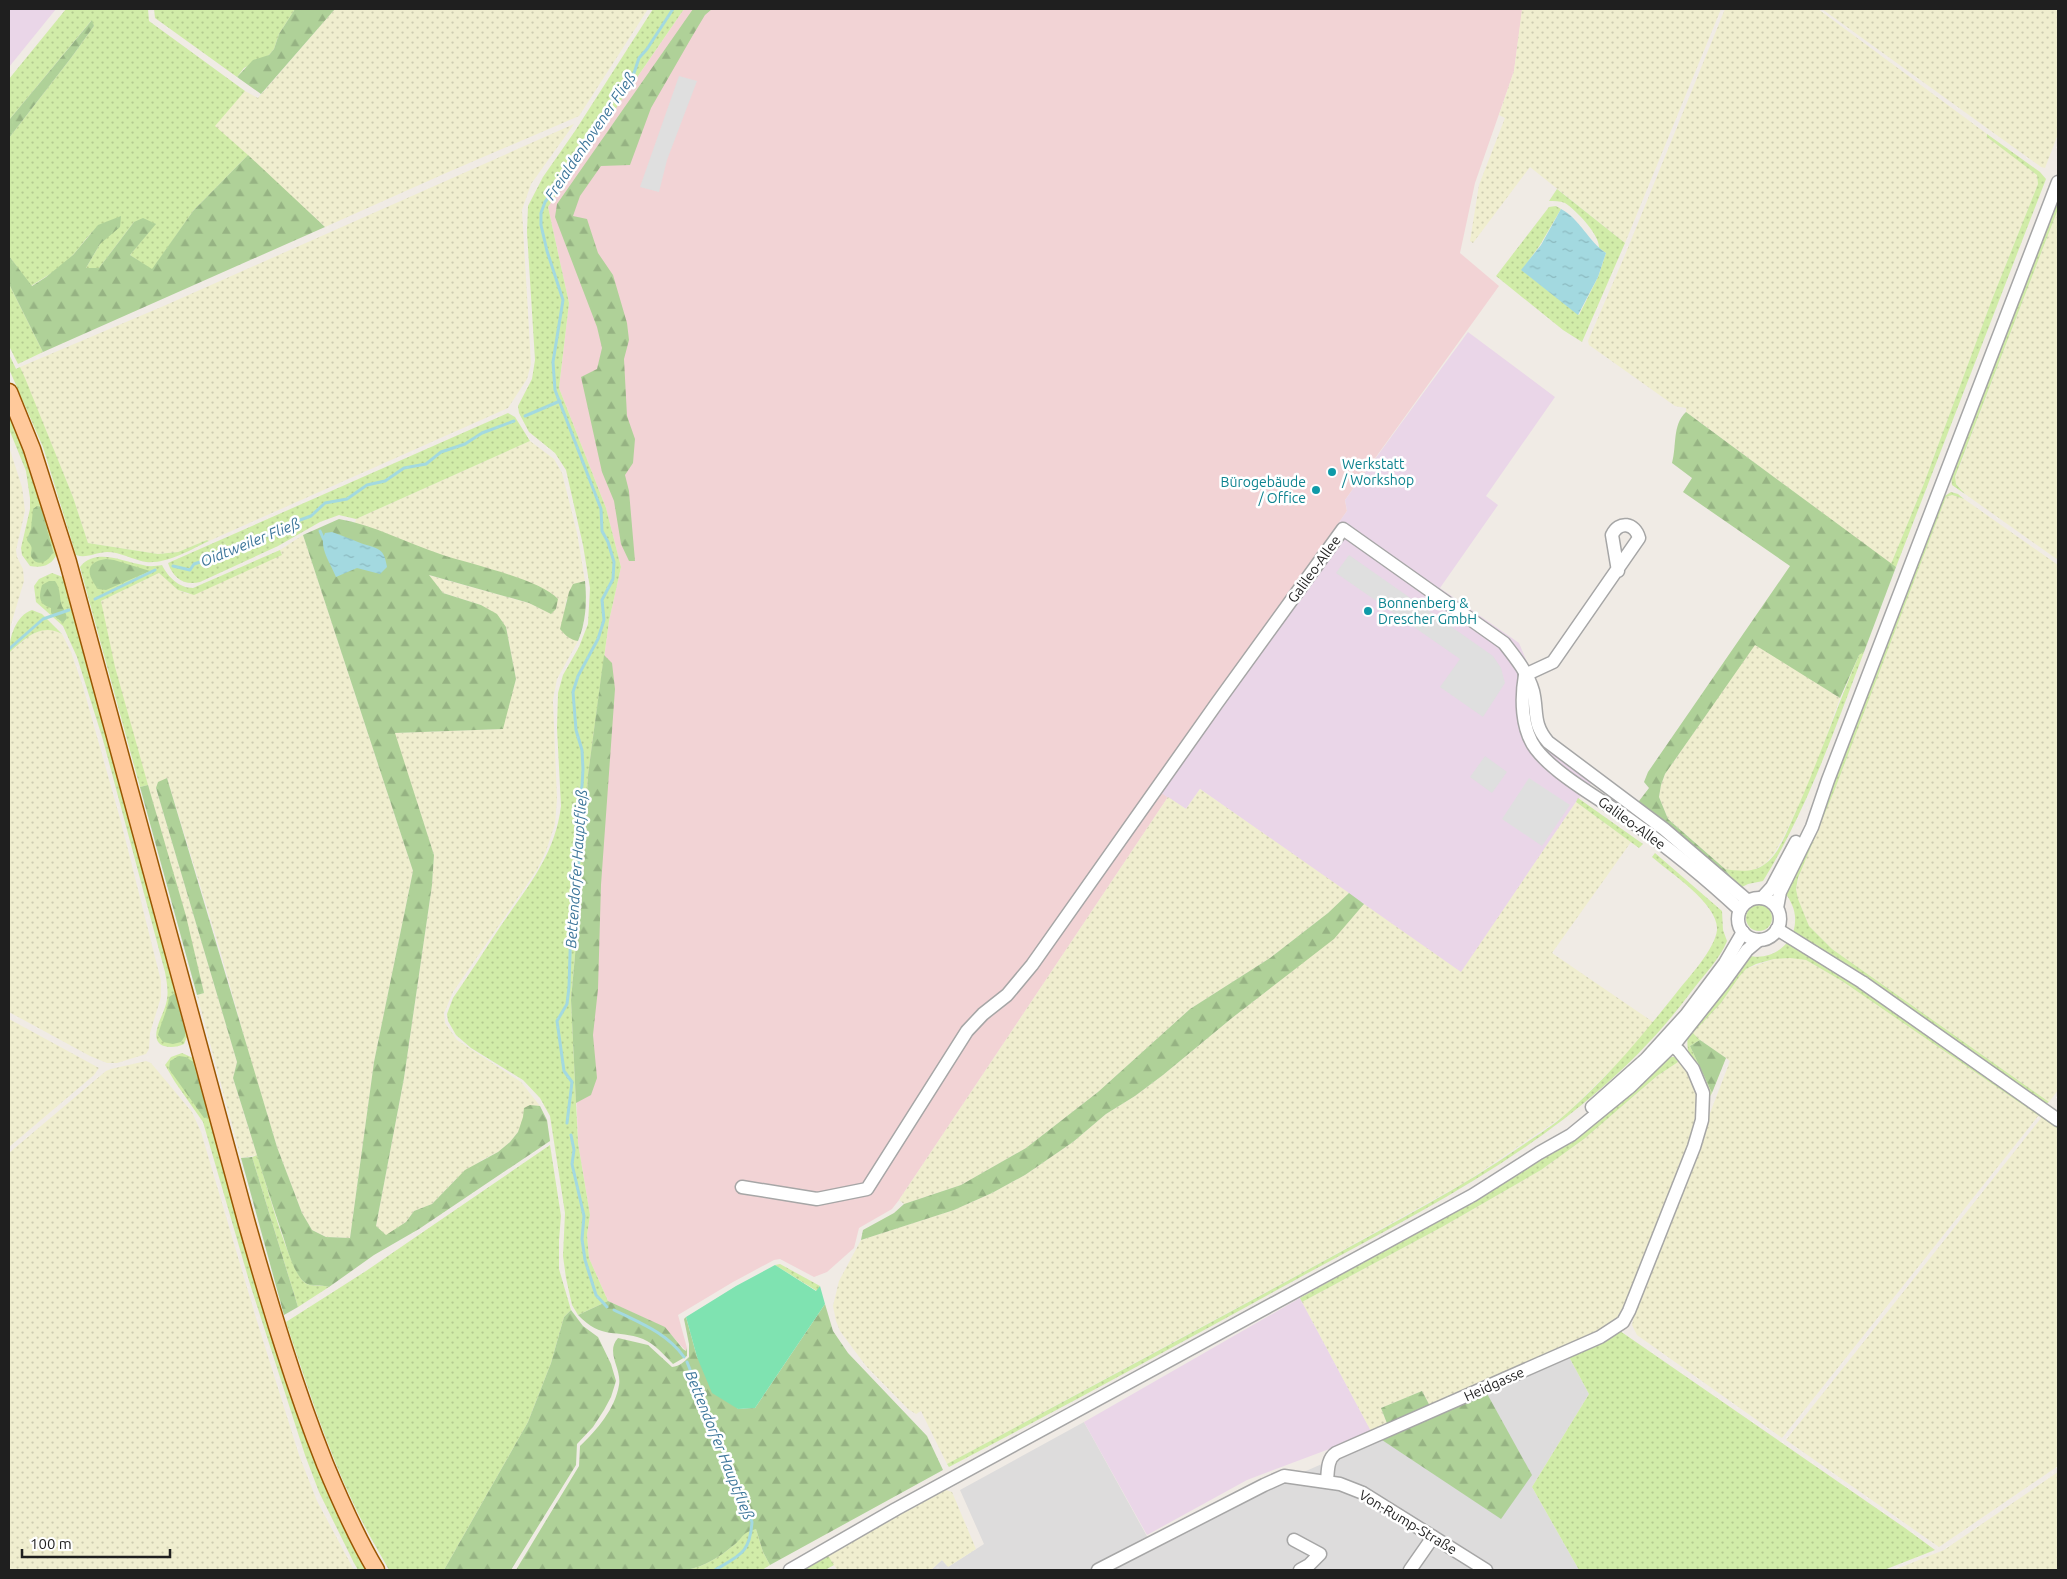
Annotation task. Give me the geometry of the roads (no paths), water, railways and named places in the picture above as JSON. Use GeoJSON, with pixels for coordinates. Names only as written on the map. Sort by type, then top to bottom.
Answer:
{"type":"FeatureCollection","features":[{"type":"Feature","properties":{"kind":"main road"},"geometry":{"type":"LineString","coordinates":[[9,392],[32,449],[68,562],[244,1215],[275,1323],[306,1417],[335,1487],[376,1570]]}},
{"type":"Feature","properties":{"kind":"street"},"geometry":{"type":"LineString","coordinates":[[1828,780],[1772,888],[1762,898],[1744,906],[1738,919],[1743,932],[1750,938],[1758,940],[1768,938],[1777,929],[1780,918],[1777,908],[1780,892],[1812,827],[1828,780],[2058,182]]}},
{"type":"Feature","properties":{"kind":"street","name":"Galileo-Allee"},"geometry":{"type":"LineString","coordinates":[[742,1187],[817,1199],[867,1189],[967,1031],[983,1014],[1007,995],[1032,966],[1217,703],[1344,529],[1504,643],[1518,660],[1532,690],[1534,713],[1539,729],[1548,742],[1664,829],[1744,906]]}},
{"type":"Feature","properties":{"kind":"street"},"geometry":{"type":"LineString","coordinates":[[1525,675],[1553,662],[1618,571]]}},
{"type":"Feature","properties":{"kind":"street"},"geometry":{"type":"LineString","coordinates":[[1762,898],[1777,908]]}},
{"type":"Feature","properties":{"kind":"street"},"geometry":{"type":"LineString","coordinates":[[1777,929],[1862,982],[2058,1120]]}},
{"type":"Feature","properties":{"kind":"street"},"geometry":{"type":"LineString","coordinates":[[1669,1042],[1686,1015],[1725,963],[1743,932]]}},
{"type":"Feature","properties":{"kind":"street"},"geometry":{"type":"LineString","coordinates":[[790,1570],[896,1509],[1474,1195],[1539,1153],[1646,1059],[1669,1042],[1723,984],[1747,950],[1758,940]]}},
{"type":"Feature","properties":{"kind":"street","name":"Heidgasse"},"geometry":{"type":"LineString","coordinates":[[1327,1481],[1329,1463],[1332,1456],[1336,1453],[1600,1337],[1623,1322],[1643,1277],[1694,1147],[1702,1120],[1703,1093],[1693,1069],[1669,1042]]}},
{"type":"Feature","properties":{"kind":"street"},"geometry":{"type":"LineString","coordinates":[[1101,1570],[1264,1484],[1284,1476],[1327,1481]]}},
{"type":"Feature","properties":{"kind":"street","name":"Von-Rump-Straße"},"geometry":{"type":"LineString","coordinates":[[1327,1481],[1363,1493],[1486,1570]]}},
{"type":"Feature","properties":{"kind":"street"},"geometry":{"type":"LineString","coordinates":[[1410,1570],[1433,1537]]}},
{"type":"Feature","properties":{"kind":"street"},"geometry":{"type":"LineString","coordinates":[[1294,1540],[1320,1554],[1309,1565],[1300,1570]]}},
{"type":"Feature","properties":{"kind":"water"},"geometry":{"type":"Polygon","coordinates":[[[1561,209],[1568,213],[1594,243],[1606,253],[1598,277],[1578,315],[1521,270],[1541,245],[1561,209]]]}},
{"type":"Feature","properties":{"kind":"water"},"geometry":{"type":"Polygon","coordinates":[[[332,532],[378,549],[384,555],[387,567],[380,574],[357,568],[336,577],[323,544],[325,533],[332,532]]]}},
{"type":"Feature","properties":{"kind":"waterway","name":"Bettendorfer Hauptfließ"},"geometry":{"type":"LineString","coordinates":[[567,1123],[572,1082],[564,1071],[557,1021],[567,1004],[571,922],[579,861],[576,848],[576,811],[582,786],[583,769],[582,750],[576,730],[573,692],[578,676],[598,639],[604,620],[602,600],[613,579],[614,562],[608,542],[602,531],[601,509],[555,390],[553,362],[563,300],[547,251],[541,225],[541,213],[545,202],[561,181],[620,87],[634,73],[639,58],[673,9]]}},
{"type":"Feature","properties":{"kind":"waterway","name":"Oidtweiler Fließ"},"geometry":{"type":"LineString","coordinates":[[525,416],[560,401]]}},
{"type":"Feature","properties":{"kind":"waterway","name":"Oidtweiler Fließ"},"geometry":{"type":"LineString","coordinates":[[173,566],[190,570],[194,564],[231,552],[250,539],[281,532],[300,520],[311,516],[325,503],[347,499],[367,485],[385,481],[404,468],[426,464],[441,452],[465,444],[482,433],[514,421]]}},
{"type":"Feature","properties":{"kind":"waterway"},"geometry":{"type":"LineString","coordinates":[[320,531],[324,540]]}},
{"type":"Feature","properties":{"kind":"waterway","name":"Oidtweiler Fließ"},"geometry":{"type":"LineString","coordinates":[[95,599],[155,570]]}},
{"type":"Feature","properties":{"kind":"waterway","name":"Oidtweiler Fließ"},"geometry":{"type":"LineString","coordinates":[[9,649],[43,619],[69,610]]}},
{"type":"Feature","properties":{"kind":"waterway","name":"Bettendorfer Hauptfließ"},"geometry":{"type":"LineString","coordinates":[[571,1135],[574,1150],[572,1164],[584,1216],[582,1239],[585,1260],[596,1295],[607,1307]]}},
{"type":"Feature","properties":{"kind":"waterway","name":"Bettendorfer Hauptfließ"},"geometry":{"type":"LineString","coordinates":[[614,1310],[643,1324],[670,1341],[684,1357]]}},
{"type":"Feature","properties":{"kind":"waterway","name":"Bettendorfer Hauptfließ"},"geometry":{"type":"LineString","coordinates":[[687,1362],[752,1522],[746,1547],[731,1561],[715,1570]]}},
{"type":"Feature","properties":{"kind":"place","name":"Werkstatt / Workshop"},"geometry":{"type":"Point","coordinates":[1332,472]}},
{"type":"Feature","properties":{"kind":"place","name":"Bürogebäude / Office"},"geometry":{"type":"Point","coordinates":[1316,490]}},
{"type":"Feature","properties":{"kind":"place","name":"Bonnenberg & Drescher GmbH"},"geometry":{"type":"Point","coordinates":[1368,611]}},
{"type":"Feature","properties":{"kind":"water label","name":"Freialdenhovener Fließ"},"geometry":{"type":"Point","coordinates":[590,136]}}]}
